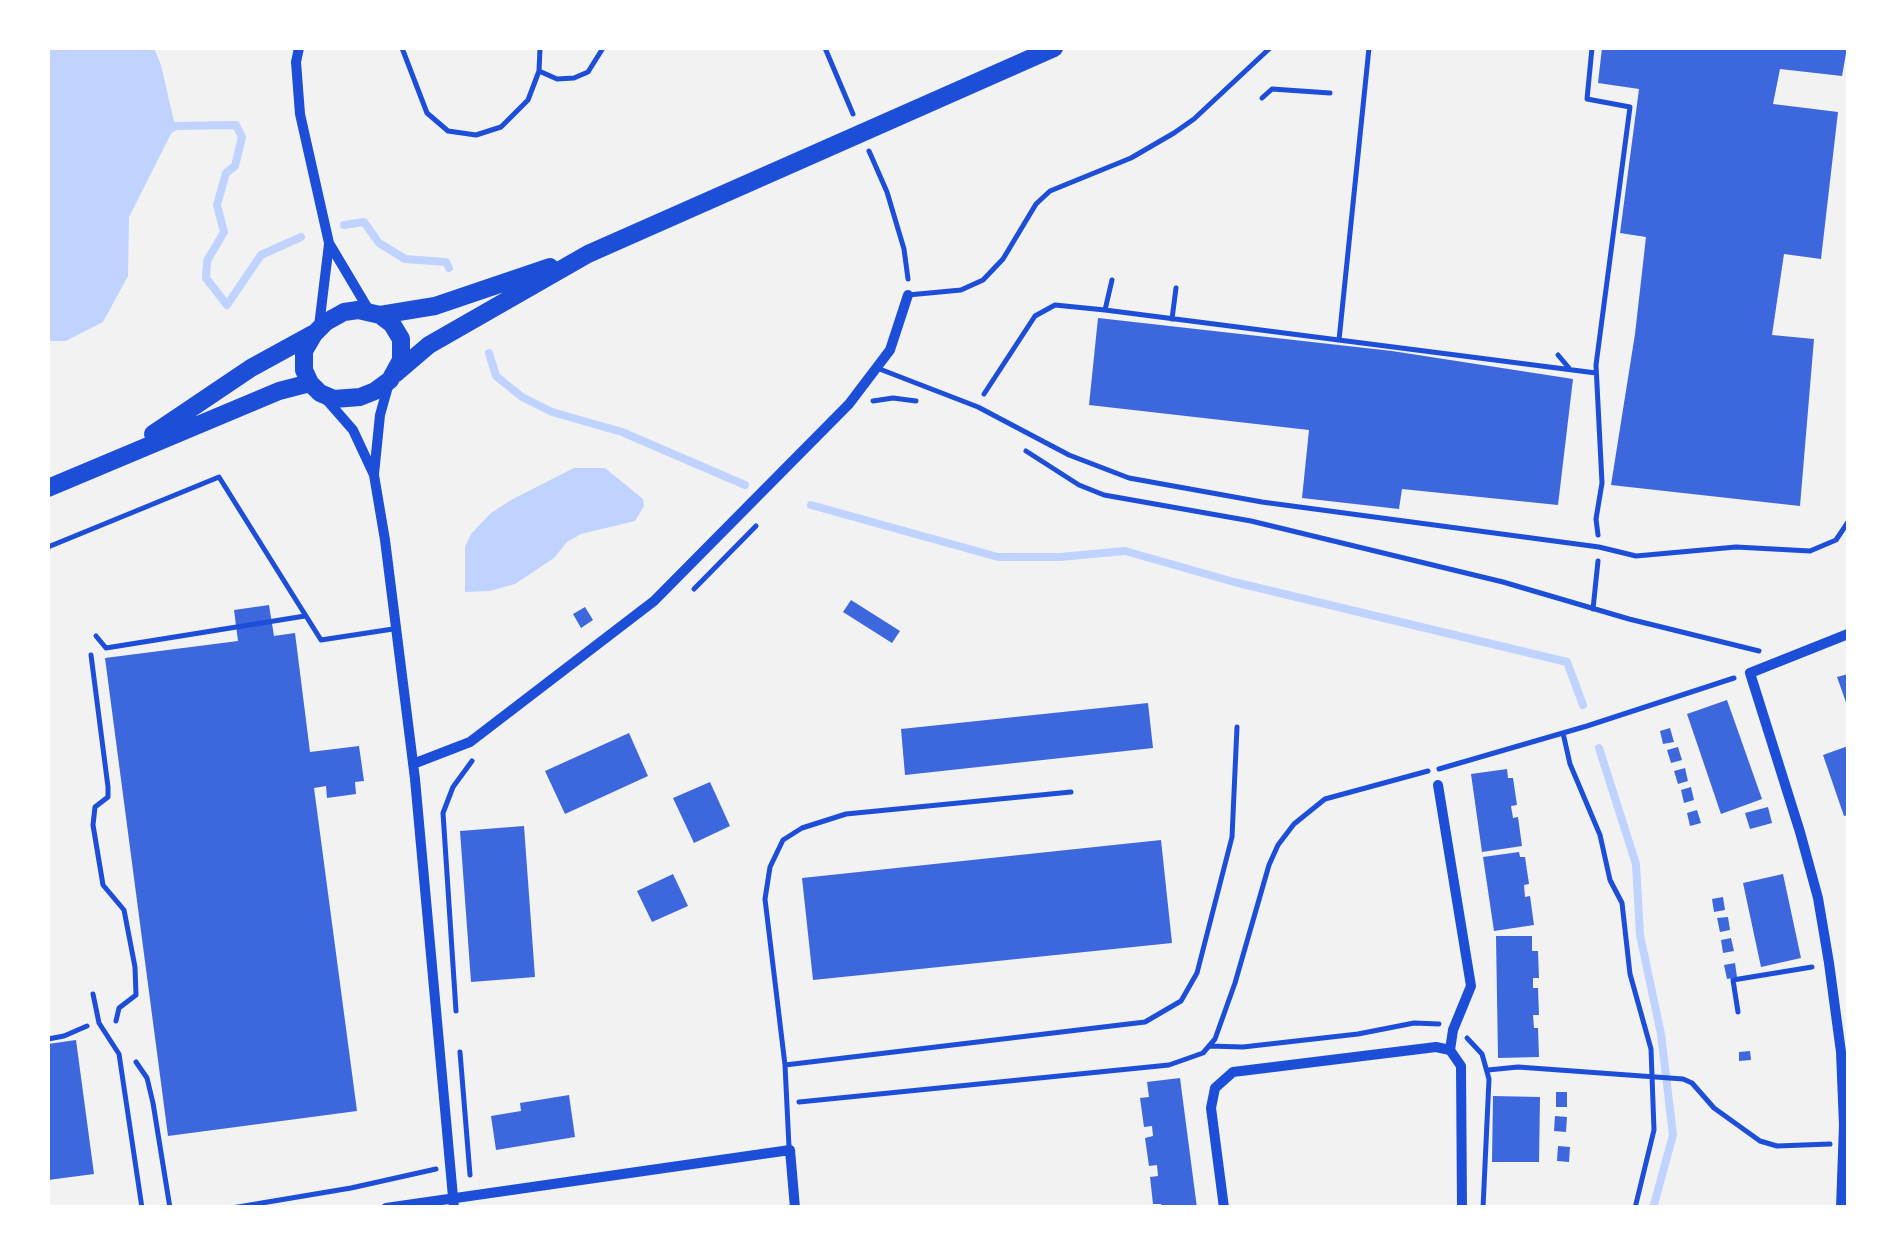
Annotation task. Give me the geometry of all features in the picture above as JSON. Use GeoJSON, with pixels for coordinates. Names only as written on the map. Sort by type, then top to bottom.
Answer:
{"type":"FeatureCollection","features":[{"type":"Feature","properties":{"kind":"highway"},"geometry":{"type":"LineString","coordinates":[[120,456],[251,368],[344,312],[375,313],[435,306],[588,254],[1054,48]]}},
{"type":"Feature","properties":{"kind":"highway"},"geometry":{"type":"LineString","coordinates":[[48,488],[279,390],[316,388],[343,400],[360,398],[392,377],[428,345],[588,254]]}},
{"type":"Feature","properties":{"kind":"highway"},"geometry":{"type":"LineString","coordinates":[[375,313],[392,324],[401,339],[403,352],[392,377]]}},
{"type":"Feature","properties":{"kind":"highway"},"geometry":{"type":"LineString","coordinates":[[316,331],[302,357],[316,388]]}},
{"type":"Feature","properties":{"kind":"street"},"geometry":{"type":"LineString","coordinates":[[298,48],[300,114],[329,243],[375,313]]}},
{"type":"Feature","properties":{"kind":"street"},"geometry":{"type":"LineString","coordinates":[[316,331],[329,243]]}},
{"type":"Feature","properties":{"kind":"street"},"geometry":{"type":"LineString","coordinates":[[413,764],[470,742],[654,602],[836,418],[877,368],[896,337],[908,295]]}},
{"type":"Feature","properties":{"kind":"street"},"geometry":{"type":"LineString","coordinates":[[392,377],[380,415],[374,475],[413,764],[452,1202]]}},
{"type":"Feature","properties":{"kind":"street"},"geometry":{"type":"LineString","coordinates":[[316,388],[353,430],[374,475]]}},
{"type":"Feature","properties":{"kind":"street"},"geometry":{"type":"LineString","coordinates":[[1840,1208],[1845,1051],[1818,898],[1750,672],[1848,634]]}},
{"type":"Feature","properties":{"kind":"street"},"geometry":{"type":"LineString","coordinates":[[1438,784],[1471,986],[1450,1050]]}},
{"type":"Feature","properties":{"kind":"street"},"geometry":{"type":"LineString","coordinates":[[1224,1208],[1211,1108],[1215,1088],[1233,1072],[1436,1047],[1450,1050],[1461,1066],[1462,1208]]}},
{"type":"Feature","properties":{"kind":"street"},"geometry":{"type":"LineString","coordinates":[[386,1208],[452,1202],[790,1150],[796,1208]]}},
{"type":"Feature","properties":{"kind":"lane"},"geometry":{"type":"LineString","coordinates":[[402,48],[428,112],[448,131],[476,135],[501,127],[528,100],[539,71],[540,48]]}},
{"type":"Feature","properties":{"kind":"lane"},"geometry":{"type":"LineString","coordinates":[[539,71],[556,79],[574,78],[588,72],[603,48]]}},
{"type":"Feature","properties":{"kind":"lane"},"geometry":{"type":"LineString","coordinates":[[908,295],[961,290],[983,280],[1003,259],[1036,204],[1050,191],[1131,158],[1194,119],[1270,48]]}},
{"type":"Feature","properties":{"kind":"lane"},"geometry":{"type":"LineString","coordinates":[[877,368],[978,407],[1068,454],[1128,478],[1341,514],[1599,547],[1636,556],[1736,547],[1810,550],[1836,540],[1848,522]]}},
{"type":"Feature","properties":{"kind":"lane"},"geometry":{"type":"LineString","coordinates":[[48,546],[220,477],[321,640],[396,628]]}},
{"type":"Feature","properties":{"kind":"lane"},"geometry":{"type":"LineString","coordinates":[[96,636],[106,648],[305,616]]}},
{"type":"Feature","properties":{"kind":"lane"},"geometry":{"type":"LineString","coordinates":[[785,1064],[1145,1022],[1181,1002],[1198,972],[1232,837],[1237,728]]}},
{"type":"Feature","properties":{"kind":"lane"},"geometry":{"type":"LineString","coordinates":[[790,1150],[785,1064],[765,900],[770,866],[783,840],[802,828],[846,814],[1071,792]]}},
{"type":"Feature","properties":{"kind":"lane"},"geometry":{"type":"LineString","coordinates":[[93,994],[99,1022],[119,1054],[142,1208]]}},
{"type":"Feature","properties":{"kind":"path"},"geometry":{"type":"LineString","coordinates":[[824,48],[833,67]]}},
{"type":"Feature","properties":{"kind":"path"},"geometry":{"type":"LineString","coordinates":[[1339,340],[1369,48]]}},
{"type":"Feature","properties":{"kind":"path"},"geometry":{"type":"LineString","coordinates":[[1592,48],[1587,99],[1630,107],[1596,373],[1602,483],[1596,520],[1599,547],[1593,608]]}},
{"type":"Feature","properties":{"kind":"path"},"geometry":{"type":"LineString","coordinates":[[1262,98],[1272,89],[1330,93]]}},
{"type":"Feature","properties":{"kind":"path"},"geometry":{"type":"LineString","coordinates":[[886,192],[904,248],[908,295]]}},
{"type":"Feature","properties":{"kind":"path"},"geometry":{"type":"LineString","coordinates":[[1105,310],[1112,280]]}},
{"type":"Feature","properties":{"kind":"path"},"geometry":{"type":"LineString","coordinates":[[1172,318],[1176,288]]}},
{"type":"Feature","properties":{"kind":"path"},"geometry":{"type":"LineString","coordinates":[[978,407],[992,378],[1034,316],[1054,305],[1596,373]]}},
{"type":"Feature","properties":{"kind":"path"},"geometry":{"type":"LineString","coordinates":[[1231,326],[1235,317]]}},
{"type":"Feature","properties":{"kind":"path"},"geometry":{"type":"LineString","coordinates":[[1303,324],[1307,336]]}},
{"type":"Feature","properties":{"kind":"path"},"geometry":{"type":"LineString","coordinates":[[1366,344],[1372,334]]}},
{"type":"Feature","properties":{"kind":"path"},"geometry":{"type":"LineString","coordinates":[[1434,344],[1434,352]]}},
{"type":"Feature","properties":{"kind":"path"},"geometry":{"type":"LineString","coordinates":[[1494,360],[1496,348]]}},
{"type":"Feature","properties":{"kind":"path"},"geometry":{"type":"LineString","coordinates":[[1558,356],[1571,370]]}},
{"type":"Feature","properties":{"kind":"path"},"geometry":{"type":"LineString","coordinates":[[875,399],[916,401]]}},
{"type":"Feature","properties":{"kind":"path"},"geometry":{"type":"LineString","coordinates":[[1020,448],[1079,485],[1104,495],[1251,521],[1503,582],[1767,653],[1778,663]]}},
{"type":"Feature","properties":{"kind":"path"},"geometry":{"type":"LineString","coordinates":[[96,636],[88,639],[108,797],[95,806],[93,825],[103,885],[124,910],[135,967],[136,995],[119,1008],[116,1021]]}},
{"type":"Feature","properties":{"kind":"path"},"geometry":{"type":"LineString","coordinates":[[1324,799],[1563,733],[1750,672]]}},
{"type":"Feature","properties":{"kind":"path"},"geometry":{"type":"LineString","coordinates":[[1563,733],[1570,764],[1600,835],[1610,880],[1622,903],[1630,974],[1651,1049],[1654,1130],[1635,1208]]}},
{"type":"Feature","properties":{"kind":"path"},"geometry":{"type":"LineString","coordinates":[[456,1020],[442,814],[453,787],[474,758]]}},
{"type":"Feature","properties":{"kind":"path"},"geometry":{"type":"LineString","coordinates":[[1738,1012],[1733,980],[1830,964]]}},
{"type":"Feature","properties":{"kind":"path"},"geometry":{"type":"LineString","coordinates":[[232,1208],[470,1166],[459,1046]]}},
{"type":"Feature","properties":{"kind":"path"},"geometry":{"type":"LineString","coordinates":[[1483,1208],[1488,1070],[1518,1067],[1683,1079],[1692,1083],[1714,1108],[1760,1141],[1776,1146],[1843,1145]]}},
{"type":"Feature","properties":{"kind":"water"},"geometry":{"type":"Polygon","coordinates":[[[48,48],[154,48],[175,126],[129,217],[128,276],[103,322],[66,341],[48,341],[48,48]]]}},
{"type":"Feature","properties":{"kind":"water"},"geometry":{"type":"Polygon","coordinates":[[[574,468],[605,468],[643,499],[644,506],[635,521],[581,534],[515,584],[465,592],[465,547],[471,534],[491,513],[574,468]]]}},
{"type":"Feature","properties":{"kind":"building"},"geometry":{"type":"Polygon","coordinates":[[[1602,48],[1847,48],[1842,76],[1780,69],[1773,104],[1838,112],[1821,259],[1784,254],[1772,335],[1814,339],[1800,506],[1611,485],[1646,237],[1620,233],[1639,89],[1598,83],[1602,48]]]}},
{"type":"Feature","properties":{"kind":"building"},"geometry":{"type":"Polygon","coordinates":[[[1098,318],[1392,351],[1573,379],[1558,505],[1402,489],[1399,509],[1302,498],[1309,430],[1089,405],[1098,318]]]}},
{"type":"Feature","properties":{"kind":"building"},"geometry":{"type":"Polygon","coordinates":[[[851,600],[900,631],[892,643],[843,612],[851,600]]]}},
{"type":"Feature","properties":{"kind":"building"},"geometry":{"type":"Polygon","coordinates":[[[269,605],[274,636],[295,633],[310,752],[359,746],[364,781],[355,782],[356,794],[327,798],[326,786],[314,788],[357,1111],[168,1136],[105,658],[238,641],[234,610],[269,605]]]}},
{"type":"Feature","properties":{"kind":"building"},"geometry":{"type":"Polygon","coordinates":[[[585,607],[593,620],[581,628],[573,614],[585,607]]]}},
{"type":"Feature","properties":{"kind":"building"},"geometry":{"type":"Polygon","coordinates":[[[1848,674],[1848,708],[1837,677],[1848,674]]]}},
{"type":"Feature","properties":{"kind":"building"},"geometry":{"type":"Polygon","coordinates":[[[1727,700],[1762,799],[1721,814],[1687,714],[1727,700]]]}},
{"type":"Feature","properties":{"kind":"building"},"geometry":{"type":"Polygon","coordinates":[[[1148,703],[1153,748],[905,775],[901,729],[1148,703]]]}},
{"type":"Feature","properties":{"kind":"building"},"geometry":{"type":"Polygon","coordinates":[[[1670,728],[1674,742],[1663,744],[1660,731],[1670,728]]]}},
{"type":"Feature","properties":{"kind":"building"},"geometry":{"type":"Polygon","coordinates":[[[629,733],[648,776],[565,814],[545,771],[629,733]]]}},
{"type":"Feature","properties":{"kind":"building"},"geometry":{"type":"Polygon","coordinates":[[[1848,746],[1848,815],[1844,816],[1823,755],[1848,746]]]}},
{"type":"Feature","properties":{"kind":"building"},"geometry":{"type":"Polygon","coordinates":[[[1678,747],[1682,760],[1671,763],[1667,750],[1678,747]]]}},
{"type":"Feature","properties":{"kind":"building"},"geometry":{"type":"Polygon","coordinates":[[[1685,768],[1688,781],[1678,784],[1674,771],[1685,768]]]}},
{"type":"Feature","properties":{"kind":"building"},"geometry":{"type":"Polygon","coordinates":[[[1507,769],[1508,778],[1513,778],[1517,805],[1511,806],[1513,818],[1518,817],[1522,846],[1482,852],[1471,774],[1507,769]]]}},
{"type":"Feature","properties":{"kind":"building"},"geometry":{"type":"Polygon","coordinates":[[[710,782],[730,826],[694,843],[673,798],[710,782]]]}},
{"type":"Feature","properties":{"kind":"building"},"geometry":{"type":"Polygon","coordinates":[[[1691,787],[1694,800],[1684,803],[1681,790],[1691,787]]]}},
{"type":"Feature","properties":{"kind":"building"},"geometry":{"type":"Polygon","coordinates":[[[1768,807],[1772,823],[1750,829],[1745,813],[1768,807]]]}},
{"type":"Feature","properties":{"kind":"building"},"geometry":{"type":"Polygon","coordinates":[[[1697,810],[1701,823],[1690,826],[1687,813],[1697,810]]]}},
{"type":"Feature","properties":{"kind":"building"},"geometry":{"type":"Polygon","coordinates":[[[524,826],[535,977],[471,982],[460,831],[524,826]]]}},
{"type":"Feature","properties":{"kind":"building"},"geometry":{"type":"Polygon","coordinates":[[[1161,840],[1172,943],[813,980],[802,878],[1161,840]]]}},
{"type":"Feature","properties":{"kind":"building"},"geometry":{"type":"Polygon","coordinates":[[[1519,852],[1520,857],[1525,857],[1529,884],[1524,885],[1525,897],[1530,896],[1534,925],[1494,931],[1483,857],[1519,852]]]}},
{"type":"Feature","properties":{"kind":"building"},"geometry":{"type":"Polygon","coordinates":[[[673,874],[688,906],[652,922],[637,891],[673,874]]]}},
{"type":"Feature","properties":{"kind":"building"},"geometry":{"type":"Polygon","coordinates":[[[1783,874],[1801,958],[1761,967],[1743,883],[1783,874]]]}},
{"type":"Feature","properties":{"kind":"building"},"geometry":{"type":"Polygon","coordinates":[[[1723,897],[1725,910],[1714,912],[1712,899],[1723,897]]]}},
{"type":"Feature","properties":{"kind":"building"},"geometry":{"type":"Polygon","coordinates":[[[1728,917],[1730,930],[1720,932],[1717,918],[1728,917]]]}},
{"type":"Feature","properties":{"kind":"building"},"geometry":{"type":"Polygon","coordinates":[[[1496,936],[1532,936],[1532,951],[1538,951],[1539,978],[1533,978],[1533,988],[1538,988],[1539,1015],[1533,1015],[1534,1028],[1538,1028],[1539,1057],[1498,1058],[1496,936]]]}},
{"type":"Feature","properties":{"kind":"building"},"geometry":{"type":"Polygon","coordinates":[[[1731,938],[1734,951],[1723,953],[1721,940],[1731,938]]]}},
{"type":"Feature","properties":{"kind":"building"},"geometry":{"type":"Polygon","coordinates":[[[1735,963],[1737,977],[1727,979],[1724,965],[1735,963]]]}},
{"type":"Feature","properties":{"kind":"building"},"geometry":{"type":"Polygon","coordinates":[[[76,1040],[94,1174],[48,1180],[48,1044],[76,1040]]]}},
{"type":"Feature","properties":{"kind":"building"},"geometry":{"type":"Polygon","coordinates":[[[1750,1051],[1751,1060],[1739,1061],[1739,1052],[1750,1051]]]}},
{"type":"Feature","properties":{"kind":"building"},"geometry":{"type":"Polygon","coordinates":[[[1180,1078],[1197,1208],[1162,1208],[1161,1204],[1153,1204],[1150,1177],[1158,1176],[1157,1165],[1149,1166],[1145,1138],[1153,1136],[1152,1126],[1144,1127],[1140,1098],[1149,1097],[1147,1082],[1180,1078]]]}},
{"type":"Feature","properties":{"kind":"building"},"geometry":{"type":"Polygon","coordinates":[[[1556,1092],[1567,1092],[1567,1107],[1556,1107],[1556,1092]]]}},
{"type":"Feature","properties":{"kind":"building"},"geometry":{"type":"Polygon","coordinates":[[[569,1095],[575,1137],[496,1150],[491,1116],[521,1111],[520,1103],[569,1095]]]}},
{"type":"Feature","properties":{"kind":"building"},"geometry":{"type":"Polygon","coordinates":[[[1493,1096],[1540,1097],[1539,1162],[1492,1162],[1493,1096]]]}},
{"type":"Feature","properties":{"kind":"building"},"geometry":{"type":"Polygon","coordinates":[[[1555,1116],[1567,1117],[1566,1132],[1554,1131],[1555,1116]]]}},
{"type":"Feature","properties":{"kind":"building"},"geometry":{"type":"Polygon","coordinates":[[[1558,1146],[1570,1147],[1569,1162],[1557,1161],[1558,1146]]]}},
{"type":"Feature","properties":{"kind":"waterway"},"geometry":{"type":"LineString","coordinates":[[167,131],[175,126],[236,125],[242,137],[235,166],[226,173],[217,205],[224,232],[207,261],[206,278],[227,305],[261,255],[301,237]]}},
{"type":"Feature","properties":{"kind":"waterway"},"geometry":{"type":"LineString","coordinates":[[344,225],[364,222],[379,243],[405,259],[446,262],[449,268]]}},
{"type":"Feature","properties":{"kind":"waterway"},"geometry":{"type":"LineString","coordinates":[[489,353],[496,376],[522,397],[552,412],[622,432],[745,485]]}},
{"type":"Feature","properties":{"kind":"waterway"},"geometry":{"type":"LineString","coordinates":[[811,505],[998,557],[1125,551],[1234,582],[1567,662],[1583,705]]}},
{"type":"Feature","properties":{"kind":"waterway"},"geometry":{"type":"LineString","coordinates":[[1599,748],[1636,864],[1640,935],[1661,1034],[1673,1135],[1653,1208]]}}]}
